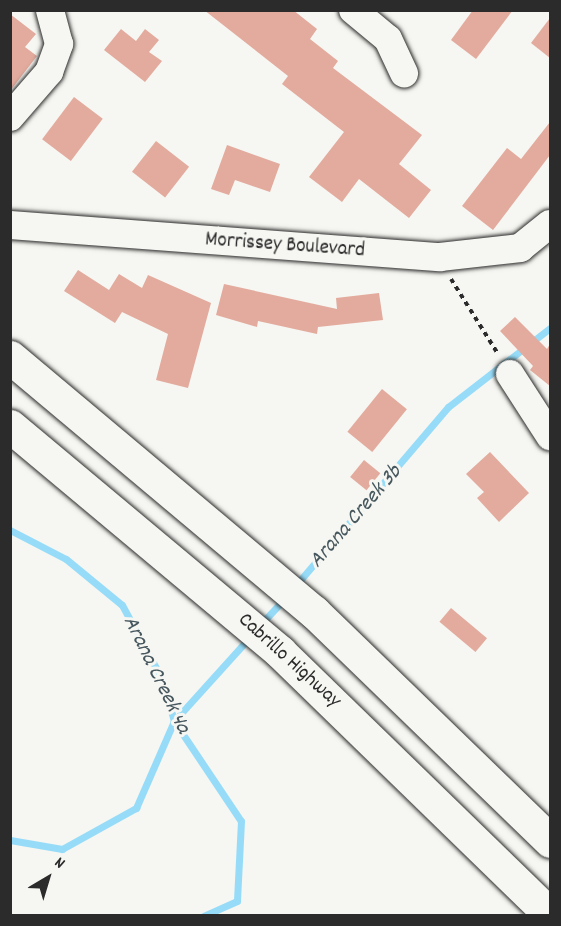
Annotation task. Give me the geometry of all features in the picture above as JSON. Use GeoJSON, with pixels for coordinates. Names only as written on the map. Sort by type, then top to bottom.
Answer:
{"type":"FeatureCollection","features":[{"type":"Feature","properties":{"kind":"highway"},"geometry":{"type":"LineString","coordinates":[[10,357],[288,589],[550,841]]}},
{"type":"Feature","properties":{"kind":"highway","name":"Cabrillo Highway"},"geometry":{"type":"LineString","coordinates":[[10,426],[280,652],[550,915]]}},
{"type":"Feature","properties":{"kind":"street"},"geometry":{"type":"LineString","coordinates":[[10,117],[49,72],[59,44],[50,10]]}},
{"type":"Feature","properties":{"kind":"street"},"geometry":{"type":"LineString","coordinates":[[353,10],[388,39],[404,73]]}},
{"type":"Feature","properties":{"kind":"street","name":"Morrissey Boulevard"},"geometry":{"type":"LineString","coordinates":[[10,225],[440,257],[520,248],[550,224]]}},
{"type":"Feature","properties":{"kind":"street"},"geometry":{"type":"LineString","coordinates":[[510,374],[550,436]]}},
{"type":"Feature","properties":{"kind":"path"},"geometry":{"type":"LineString","coordinates":[[440,257],[510,374]]}},
{"type":"Feature","properties":{"kind":"building"},"geometry":{"type":"Polygon","coordinates":[[[204,10],[293,10],[317,29],[310,39],[338,61],[333,68],[422,135],[399,164],[431,190],[409,218],[359,179],[342,202],[309,177],[344,132],[282,84],[288,76],[204,10]]]}},
{"type":"Feature","properties":{"kind":"building"},"geometry":{"type":"Polygon","coordinates":[[[473,10],[513,10],[476,59],[451,40],[473,10]]]}},
{"type":"Feature","properties":{"kind":"building"},"geometry":{"type":"Polygon","coordinates":[[[10,14],[36,34],[25,47],[37,56],[10,91],[10,14]]]}},
{"type":"Feature","properties":{"kind":"building"},"geometry":{"type":"Polygon","coordinates":[[[550,18],[550,58],[531,43],[550,18]]]}},
{"type":"Feature","properties":{"kind":"building"},"geometry":{"type":"Polygon","coordinates":[[[121,29],[136,41],[145,29],[159,40],[149,52],[162,61],[145,82],[104,50],[121,29]]]}},
{"type":"Feature","properties":{"kind":"building"},"geometry":{"type":"Polygon","coordinates":[[[74,97],[103,119],[71,161],[42,139],[74,97]]]}},
{"type":"Feature","properties":{"kind":"building"},"geometry":{"type":"Polygon","coordinates":[[[550,122],[550,155],[493,230],[462,206],[507,148],[521,159],[550,122]]]}},
{"type":"Feature","properties":{"kind":"building"},"geometry":{"type":"Polygon","coordinates":[[[156,141],[189,167],[165,198],[132,172],[156,141]]]}},
{"type":"Feature","properties":{"kind":"building"},"geometry":{"type":"Polygon","coordinates":[[[227,145],[280,164],[270,192],[235,180],[229,195],[211,189],[227,145]]]}},
{"type":"Feature","properties":{"kind":"building"},"geometry":{"type":"Polygon","coordinates":[[[78,270],[109,290],[119,274],[142,288],[148,275],[211,303],[188,388],[156,380],[168,334],[122,312],[115,323],[64,291],[78,270]]]}},
{"type":"Feature","properties":{"kind":"building"},"geometry":{"type":"Polygon","coordinates":[[[224,284],[337,309],[336,298],[379,293],[383,320],[318,327],[317,334],[258,321],[257,327],[216,315],[224,284]]]}},
{"type":"Feature","properties":{"kind":"building"},"geometry":{"type":"Polygon","coordinates":[[[515,317],[547,349],[550,344],[550,386],[530,370],[533,366],[500,331],[515,317]]]}},
{"type":"Feature","properties":{"kind":"building"},"geometry":{"type":"Polygon","coordinates":[[[382,389],[407,409],[372,452],[347,432],[382,389]]]}},
{"type":"Feature","properties":{"kind":"building"},"geometry":{"type":"Polygon","coordinates":[[[490,452],[529,493],[499,522],[477,498],[484,492],[466,474],[490,452]]]}},
{"type":"Feature","properties":{"kind":"building"},"geometry":{"type":"Polygon","coordinates":[[[364,460],[380,473],[366,490],[350,477],[364,460]]]}},
{"type":"Feature","properties":{"kind":"building"},"geometry":{"type":"Polygon","coordinates":[[[451,608],[487,638],[475,652],[439,622],[451,608]]]}},
{"type":"Feature","properties":{"kind":"waterway","name":"Arana Creek 3b"},"geometry":{"type":"LineString","coordinates":[[296,585],[448,407],[550,328]]}},
{"type":"Feature","properties":{"kind":"waterway","name":"Arana Creek 4a"},"geometry":{"type":"LineString","coordinates":[[10,530],[66,559],[122,605],[162,679],[174,721],[241,821],[237,901],[204,916]]}},
{"type":"Feature","properties":{"kind":"waterway","name":"Arana Creek 3b"},"geometry":{"type":"LineString","coordinates":[[260,625],[285,598]]}},
{"type":"Feature","properties":{"kind":"waterway"},"geometry":{"type":"LineString","coordinates":[[10,840],[62,849],[136,808],[174,721],[249,638]]}}]}
